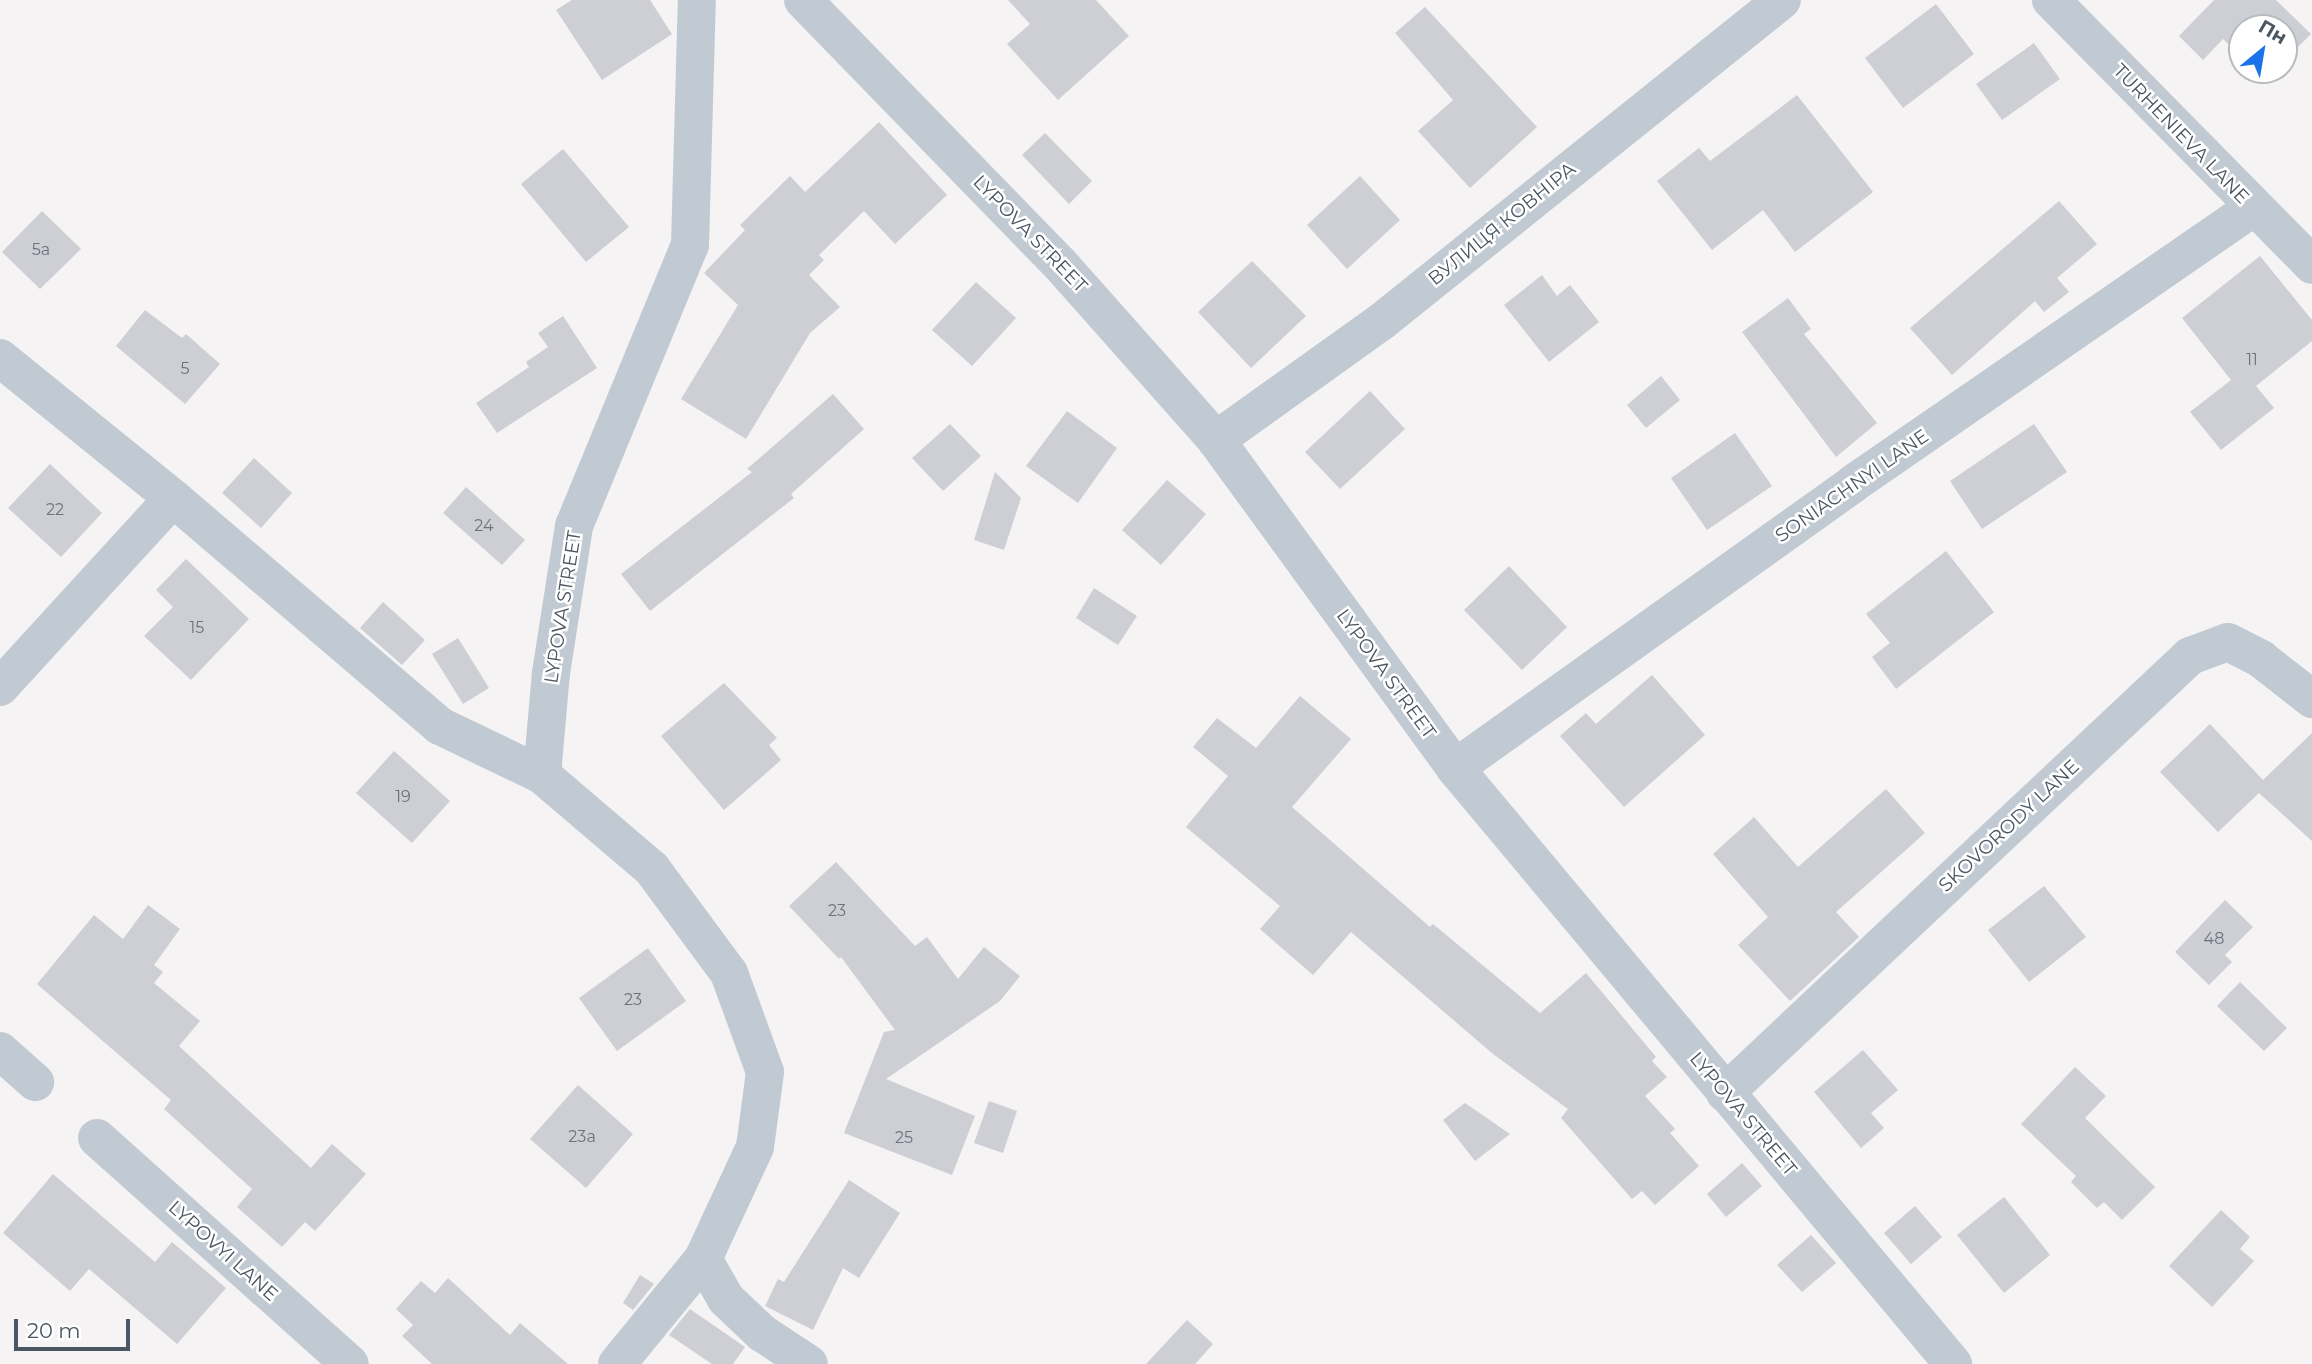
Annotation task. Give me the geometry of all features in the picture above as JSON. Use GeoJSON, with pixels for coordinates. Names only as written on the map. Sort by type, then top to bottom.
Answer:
{"type":"FeatureCollection","features":[{"type":"Feature","properties":{"kind":"street","name":"LYPOVA STREET"},"geometry":{"type":"LineString","coordinates":[[542,775],[551,673],[575,526],[690,246],[698,0]]}},
{"type":"Feature","properties":{"kind":"street","name":"LYPOVA STREET"},"geometry":{"type":"LineString","coordinates":[[803,0],[1059,262],[1216,440],[1455,768],[1953,1364]]}},
{"type":"Feature","properties":{"kind":"street","name":"ВУЛИЦЯ КОВНІРА"},"geometry":{"type":"LineString","coordinates":[[1216,440],[1381,322],[1782,0]]}},
{"type":"Feature","properties":{"kind":"street","name":"TURHENIEVA LANE"},"geometry":{"type":"LineString","coordinates":[[2051,0],[2312,265]]}},
{"type":"Feature","properties":{"kind":"street","name":"SONIACHNYI LANE"},"geometry":{"type":"LineString","coordinates":[[1455,768],[1854,483],[2253,208]]}},
{"type":"Feature","properties":{"kind":"street"},"geometry":{"type":"LineString","coordinates":[[0,358],[173,498],[440,726],[542,775],[652,869],[729,974],[765,1072],[755,1147],[703,1258],[617,1364]]}},
{"type":"Feature","properties":{"kind":"street"},"geometry":{"type":"LineString","coordinates":[[0,687],[173,498]]}},
{"type":"Feature","properties":{"kind":"street","name":"SKOVORODY LANE"},"geometry":{"type":"LineString","coordinates":[[1725,1093],[2190,656],[2228,642],[2261,659],[2312,699]]}},
{"type":"Feature","properties":{"kind":"street"},"geometry":{"type":"LineString","coordinates":[[0,1051],[35,1082]]}},
{"type":"Feature","properties":{"kind":"street","name":"LYPOVYI LANE"},"geometry":{"type":"LineString","coordinates":[[97,1138],[349,1364]]}},
{"type":"Feature","properties":{"kind":"street"},"geometry":{"type":"LineString","coordinates":[[703,1258],[726,1299],[762,1333],[809,1364]]}},
{"type":"Feature","properties":{"kind":"building"},"geometry":{"type":"Polygon","coordinates":[[[572,0],[650,0],[672,34],[602,80],[556,10],[572,0]]]}},
{"type":"Feature","properties":{"kind":"building"},"geometry":{"type":"Polygon","coordinates":[[[1008,0],[1096,0],[1129,36],[1058,100],[1007,44],[1030,24],[1008,0]]]}},
{"type":"Feature","properties":{"kind":"building"},"geometry":{"type":"Polygon","coordinates":[[[2214,0],[2276,0],[2290,14],[2228,14],[2228,44],[2223,39],[2203,60],[2179,36],[2214,0]]]}},
{"type":"Feature","properties":{"kind":"building"},"geometry":{"type":"Polygon","coordinates":[[[1936,4],[1974,54],[1903,108],[1865,58],[1936,4]]]}},
{"type":"Feature","properties":{"kind":"building"},"geometry":{"type":"Polygon","coordinates":[[[1425,7],[1537,127],[1470,188],[1418,131],[1453,100],[1395,33],[1425,7]]]}},
{"type":"Feature","properties":{"kind":"building"},"geometry":{"type":"Polygon","coordinates":[[[2298,21],[2311,34],[2298,47],[2298,21]]]}},
{"type":"Feature","properties":{"kind":"building"},"geometry":{"type":"Polygon","coordinates":[[[2034,43],[2060,79],[2002,120],[1976,84],[2034,43]]]}},
{"type":"Feature","properties":{"kind":"building"},"geometry":{"type":"Polygon","coordinates":[[[1797,95],[1873,192],[1795,252],[1763,210],[1712,250],[1657,181],[1699,148],[1710,161],[1797,95]]]}},
{"type":"Feature","properties":{"kind":"building"},"geometry":{"type":"Polygon","coordinates":[[[879,122],[947,195],[895,244],[864,211],[819,255],[824,260],[809,275],[840,307],[810,333],[746,439],[681,399],[738,305],[704,273],[745,230],[740,225],[790,176],[805,192],[879,122]]]}},
{"type":"Feature","properties":{"kind":"building"},"geometry":{"type":"Polygon","coordinates":[[[1045,133],[1092,181],[1069,204],[1022,155],[1045,133]]]}},
{"type":"Feature","properties":{"kind":"building"},"geometry":{"type":"Polygon","coordinates":[[[563,149],[629,227],[586,262],[521,184],[563,149]]]}},
{"type":"Feature","properties":{"kind":"building"},"geometry":{"type":"Polygon","coordinates":[[[1360,176],[1400,220],[1347,269],[1307,225],[1360,176]]]}},
{"type":"Feature","properties":{"kind":"building"},"geometry":{"type":"Polygon","coordinates":[[[2059,201],[2097,244],[2057,278],[2069,292],[2044,312],[2035,301],[1952,375],[1910,328],[2059,201]]]}},
{"type":"Feature","properties":{"kind":"building"},"geometry":{"type":"Polygon","coordinates":[[[42,211],[81,249],[40,289],[2,252],[42,211]]]}},
{"type":"Feature","properties":{"kind":"building"},"geometry":{"type":"Polygon","coordinates":[[[2260,256],[2312,320],[2312,341],[2256,386],[2274,408],[2221,450],[2190,412],[2231,380],[2182,318],[2260,256]]]}},
{"type":"Feature","properties":{"kind":"building"},"geometry":{"type":"Polygon","coordinates":[[[1252,261],[1306,316],[1251,368],[1198,312],[1252,261]]]}},
{"type":"Feature","properties":{"kind":"building"},"geometry":{"type":"Polygon","coordinates":[[[1542,275],[1557,296],[1570,285],[1599,322],[1549,362],[1504,305],[1542,275]]]}},
{"type":"Feature","properties":{"kind":"building"},"geometry":{"type":"Polygon","coordinates":[[[976,282],[1016,318],[972,366],[932,330],[976,282]]]}},
{"type":"Feature","properties":{"kind":"building"},"geometry":{"type":"Polygon","coordinates":[[[1788,298],[1811,329],[1804,334],[1877,423],[1836,457],[1742,332],[1788,298]]]}},
{"type":"Feature","properties":{"kind":"building"},"geometry":{"type":"Polygon","coordinates":[[[145,310],[182,338],[186,334],[220,364],[185,404],[116,346],[145,310]]]}},
{"type":"Feature","properties":{"kind":"building"},"geometry":{"type":"Polygon","coordinates":[[[563,316],[597,368],[497,433],[476,403],[529,367],[526,362],[548,347],[538,333],[563,316]]]}},
{"type":"Feature","properties":{"kind":"building"},"geometry":{"type":"Polygon","coordinates":[[[1661,376],[1680,400],[1646,428],[1627,405],[1661,376]]]}},
{"type":"Feature","properties":{"kind":"building"},"geometry":{"type":"Polygon","coordinates":[[[1370,391],[1405,429],[1340,489],[1305,452],[1370,391]]]}},
{"type":"Feature","properties":{"kind":"building"},"geometry":{"type":"Polygon","coordinates":[[[833,394],[864,429],[791,494],[794,498],[650,611],[621,574],[752,472],[747,469],[833,394]]]}},
{"type":"Feature","properties":{"kind":"building"},"geometry":{"type":"Polygon","coordinates":[[[1067,411],[1117,448],[1078,503],[1026,466],[1067,411]]]}},
{"type":"Feature","properties":{"kind":"building"},"geometry":{"type":"Polygon","coordinates":[[[950,424],[981,456],[943,491],[912,458],[950,424]]]}},
{"type":"Feature","properties":{"kind":"building"},"geometry":{"type":"Polygon","coordinates":[[[2034,424],[2067,472],[1982,529],[1950,481],[2034,424]]]}},
{"type":"Feature","properties":{"kind":"building"},"geometry":{"type":"Polygon","coordinates":[[[1735,433],[1772,486],[1707,530],[1671,478],[1735,433]]]}},
{"type":"Feature","properties":{"kind":"building"},"geometry":{"type":"Polygon","coordinates":[[[254,458],[292,493],[261,528],[222,493],[254,458]]]}},
{"type":"Feature","properties":{"kind":"building"},"geometry":{"type":"Polygon","coordinates":[[[50,464],[102,513],[61,557],[8,508],[50,464]]]}},
{"type":"Feature","properties":{"kind":"building"},"geometry":{"type":"Polygon","coordinates":[[[995,472],[1021,498],[1004,550],[974,540],[995,472]]]}},
{"type":"Feature","properties":{"kind":"building"},"geometry":{"type":"Polygon","coordinates":[[[1167,480],[1206,514],[1161,565],[1122,530],[1167,480]]]}},
{"type":"Feature","properties":{"kind":"building"},"geometry":{"type":"Polygon","coordinates":[[[466,487],[525,540],[502,565],[443,513],[466,487]]]}},
{"type":"Feature","properties":{"kind":"building"},"geometry":{"type":"Polygon","coordinates":[[[1946,551],[1994,612],[1896,689],[1872,657],[1890,643],[1866,614],[1946,551]]]}},
{"type":"Feature","properties":{"kind":"building"},"geometry":{"type":"Polygon","coordinates":[[[186,559],[249,619],[191,680],[144,636],[173,607],[156,590],[186,559]]]}},
{"type":"Feature","properties":{"kind":"building"},"geometry":{"type":"Polygon","coordinates":[[[1509,566],[1567,627],[1522,670],[1464,610],[1509,566]]]}},
{"type":"Feature","properties":{"kind":"building"},"geometry":{"type":"Polygon","coordinates":[[[1094,588],[1137,616],[1118,645],[1076,618],[1094,588]]]}},
{"type":"Feature","properties":{"kind":"building"},"geometry":{"type":"Polygon","coordinates":[[[383,602],[425,640],[402,665],[360,628],[383,602]]]}},
{"type":"Feature","properties":{"kind":"building"},"geometry":{"type":"Polygon","coordinates":[[[458,638],[489,688],[463,704],[432,654],[458,638]]]}},
{"type":"Feature","properties":{"kind":"building"},"geometry":{"type":"Polygon","coordinates":[[[1652,675],[1705,735],[1624,807],[1560,736],[1586,713],[1596,724],[1652,675]]]}},
{"type":"Feature","properties":{"kind":"building"},"geometry":{"type":"Polygon","coordinates":[[[724,683],[777,738],[769,745],[781,760],[724,810],[661,736],[724,683]]]}},
{"type":"Feature","properties":{"kind":"building"},"geometry":{"type":"Polygon","coordinates":[[[1300,696],[1351,739],[1292,807],[1430,927],[1433,924],[1540,1013],[1586,973],[1656,1057],[1652,1061],[1667,1077],[1645,1096],[1675,1129],[1670,1133],[1699,1166],[1655,1205],[1642,1191],[1632,1199],[1561,1118],[1568,1109],[1493,1054],[1351,932],[1313,975],[1260,929],[1280,906],[1186,827],[1228,776],[1193,747],[1217,718],[1256,748],[1300,696]]]}},
{"type":"Feature","properties":{"kind":"building"},"geometry":{"type":"Polygon","coordinates":[[[2210,724],[2263,780],[2312,733],[2312,841],[2259,793],[2218,832],[2160,772],[2210,724]]]}},
{"type":"Feature","properties":{"kind":"building"},"geometry":{"type":"Polygon","coordinates":[[[394,751],[450,801],[412,843],[356,793],[394,751]]]}},
{"type":"Feature","properties":{"kind":"building"},"geometry":{"type":"Polygon","coordinates":[[[1886,789],[1925,833],[1836,912],[1859,937],[1790,1001],[1738,945],[1768,917],[1713,854],[1754,817],[1798,867],[1886,789]]]}},
{"type":"Feature","properties":{"kind":"building"},"geometry":{"type":"Polygon","coordinates":[[[836,862],[915,946],[927,937],[958,979],[984,947],[1020,976],[1000,1001],[886,1079],[975,1116],[952,1175],[844,1133],[884,1032],[895,1030],[841,957],[839,959],[789,906],[836,862]]]}},
{"type":"Feature","properties":{"kind":"building"},"geometry":{"type":"Polygon","coordinates":[[[2044,886],[2086,937],[2029,982],[1988,930],[2044,886]]]}},
{"type":"Feature","properties":{"kind":"building"},"geometry":{"type":"Polygon","coordinates":[[[2225,900],[2253,927],[2225,955],[2232,962],[2209,985],[2175,952],[2225,900]]]}},
{"type":"Feature","properties":{"kind":"building"},"geometry":{"type":"Polygon","coordinates":[[[148,905],[180,929],[154,965],[163,972],[154,983],[200,1021],[179,1046],[311,1168],[332,1144],[366,1174],[315,1231],[305,1222],[282,1247],[237,1207],[252,1189],[164,1109],[171,1100],[37,984],[94,915],[123,939],[148,905]]]}},
{"type":"Feature","properties":{"kind":"building"},"geometry":{"type":"Polygon","coordinates":[[[648,948],[686,1001],[617,1051],[579,998],[648,948]]]}},
{"type":"Feature","properties":{"kind":"building"},"geometry":{"type":"Polygon","coordinates":[[[2240,982],[2287,1028],[2264,1051],[2217,1006],[2240,982]]]}},
{"type":"Feature","properties":{"kind":"building"},"geometry":{"type":"Polygon","coordinates":[[[1863,1050],[1898,1090],[1871,1113],[1884,1128],[1861,1148],[1814,1092],[1863,1050]]]}},
{"type":"Feature","properties":{"kind":"building"},"geometry":{"type":"Polygon","coordinates":[[[2075,1067],[2106,1096],[2085,1118],[2155,1187],[2122,1220],[2104,1202],[2097,1208],[2071,1182],[2076,1176],[2021,1124],[2075,1067]]]}},
{"type":"Feature","properties":{"kind":"building"},"geometry":{"type":"Polygon","coordinates":[[[578,1085],[633,1134],[586,1188],[530,1139],[578,1085]]]}},
{"type":"Feature","properties":{"kind":"building"},"geometry":{"type":"Polygon","coordinates":[[[989,1101],[1017,1111],[1003,1153],[974,1143],[989,1101]]]}},
{"type":"Feature","properties":{"kind":"building"},"geometry":{"type":"Polygon","coordinates":[[[1465,1103],[1510,1134],[1475,1161],[1443,1120],[1465,1103]]]}},
{"type":"Feature","properties":{"kind":"building"},"geometry":{"type":"Polygon","coordinates":[[[1742,1163],[1762,1186],[1726,1217],[1707,1194],[1742,1163]]]}},
{"type":"Feature","properties":{"kind":"building"},"geometry":{"type":"Polygon","coordinates":[[[53,1174],[155,1262],[172,1242],[226,1288],[177,1344],[89,1269],[70,1291],[3,1233],[53,1174]]]}},
{"type":"Feature","properties":{"kind":"building"},"geometry":{"type":"Polygon","coordinates":[[[849,1180],[900,1213],[859,1278],[843,1268],[813,1330],[765,1306],[778,1279],[784,1282],[849,1180]]]}},
{"type":"Feature","properties":{"kind":"building"},"geometry":{"type":"Polygon","coordinates":[[[2004,1197],[2050,1255],[2004,1293],[1957,1235],[2004,1197]]]}},
{"type":"Feature","properties":{"kind":"building"},"geometry":{"type":"Polygon","coordinates":[[[1915,1206],[1942,1237],[1911,1264],[1884,1233],[1915,1206]]]}},
{"type":"Feature","properties":{"kind":"building"},"geometry":{"type":"Polygon","coordinates":[[[2221,1210],[2250,1237],[2240,1249],[2254,1261],[2212,1307],[2169,1266],[2221,1210]]]}},
{"type":"Feature","properties":{"kind":"building"},"geometry":{"type":"Polygon","coordinates":[[[1811,1235],[1836,1263],[1802,1292],[1777,1265],[1811,1235]]]}},
{"type":"Feature","properties":{"kind":"building"},"geometry":{"type":"Polygon","coordinates":[[[640,1275],[654,1284],[633,1310],[623,1303],[640,1275]]]}},
{"type":"Feature","properties":{"kind":"building"},"geometry":{"type":"Polygon","coordinates":[[[448,1278],[510,1335],[520,1323],[568,1364],[432,1364],[402,1336],[413,1325],[396,1309],[421,1281],[435,1293],[448,1278]]]}},
{"type":"Feature","properties":{"kind":"building"},"geometry":{"type":"Polygon","coordinates":[[[690,1309],[745,1347],[733,1364],[712,1364],[669,1335],[690,1309]]]}},
{"type":"Feature","properties":{"kind":"building"},"geometry":{"type":"Polygon","coordinates":[[[1187,1320],[1213,1344],[1195,1364],[1146,1364],[1187,1320]]]}}]}
